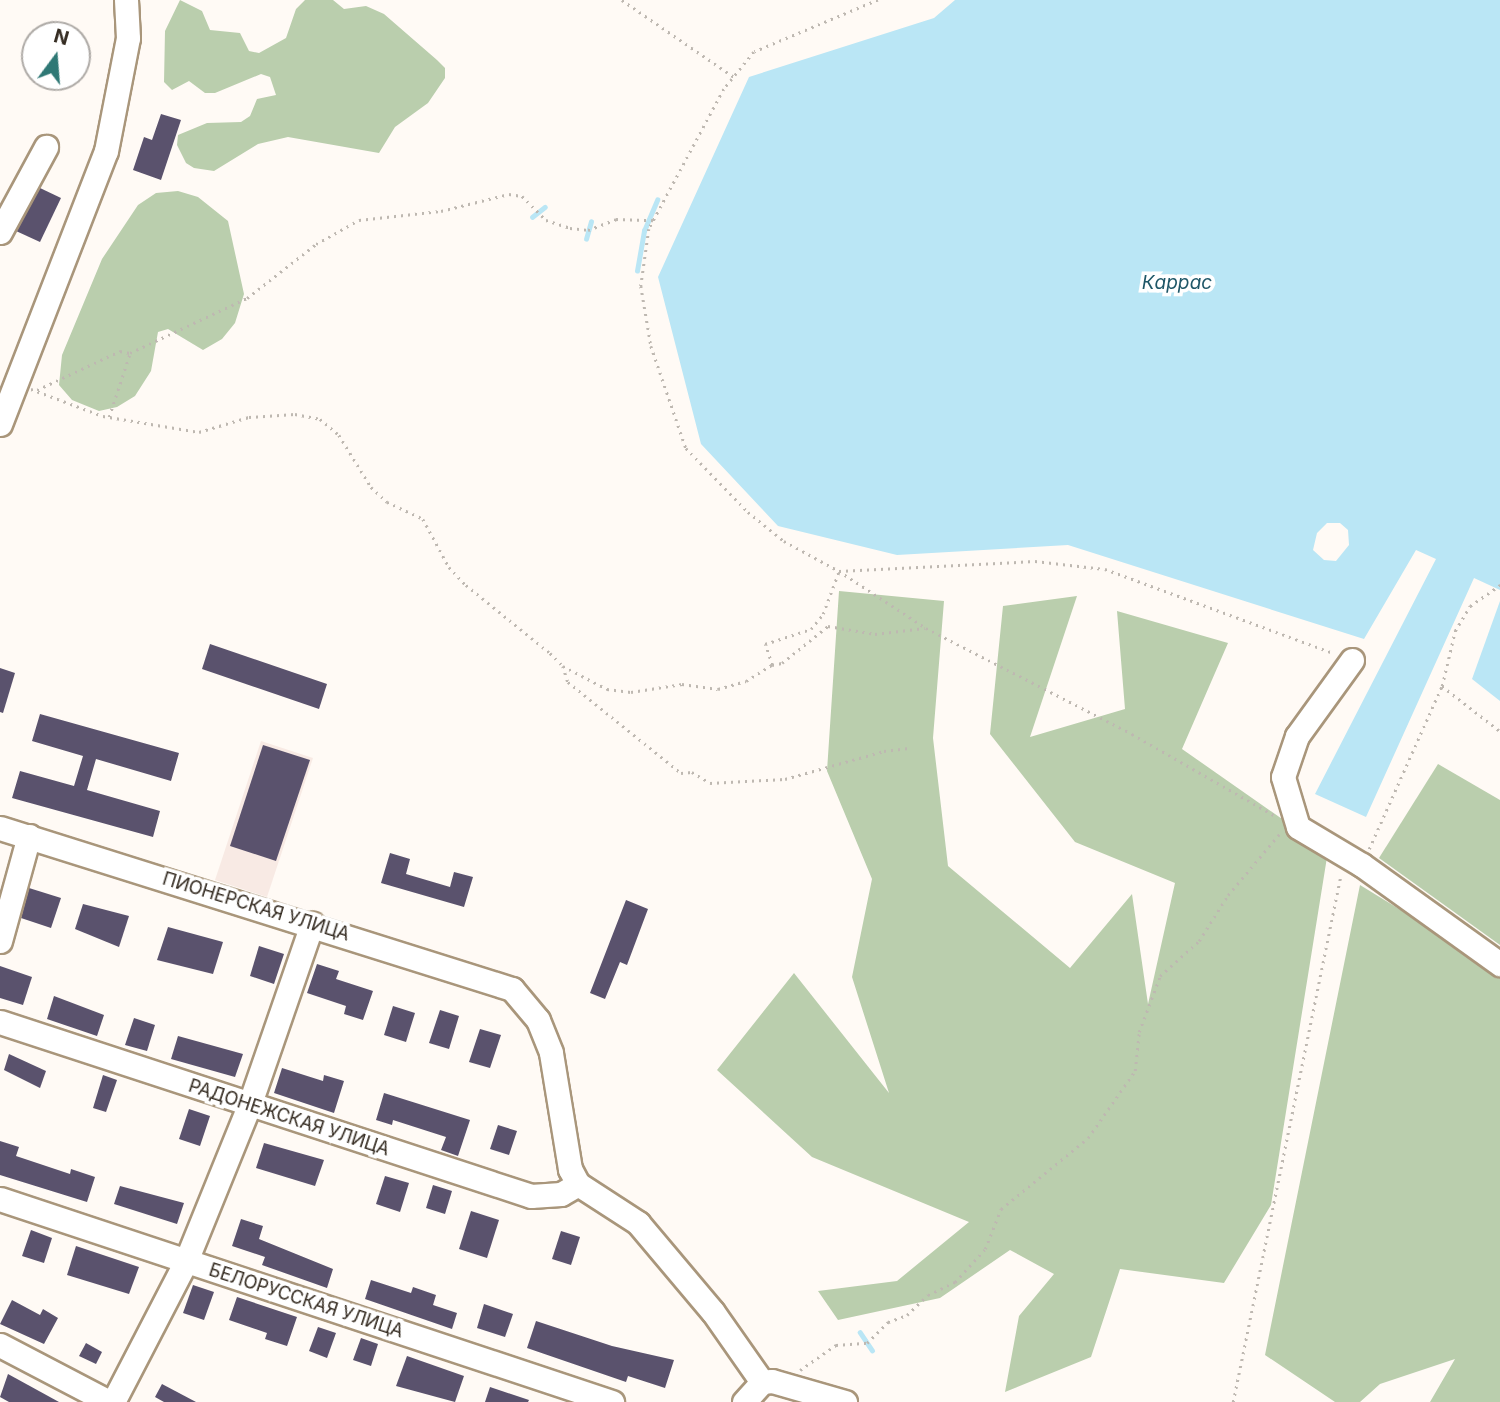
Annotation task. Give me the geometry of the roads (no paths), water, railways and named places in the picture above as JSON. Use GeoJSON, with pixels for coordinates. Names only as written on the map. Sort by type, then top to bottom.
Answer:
{"type":"FeatureCollection","features":[{"type":"Feature","properties":{"kind":"street"},"geometry":{"type":"LineString","coordinates":[[0,424],[106,151],[128,38],[126,0]]}},
{"type":"Feature","properties":{"kind":"street"},"geometry":{"type":"LineString","coordinates":[[0,232],[46,147]]}},
{"type":"Feature","properties":{"kind":"street"},"geometry":{"type":"LineString","coordinates":[[1352,660],[1297,736],[1283,777],[1293,826],[1353,861],[1500,964]]}},
{"type":"Feature","properties":{"kind":"street","name":"ПИОНЕРСКАЯ УЛИЦА"},"geometry":{"type":"LineString","coordinates":[[0,828],[512,989],[538,1020],[551,1054],[570,1169],[578,1184]]}},
{"type":"Feature","properties":{"kind":"street"},"geometry":{"type":"LineString","coordinates":[[0,941],[29,836]]}},
{"type":"Feature","properties":{"kind":"street"},"geometry":{"type":"LineString","coordinates":[[0,1345],[111,1402],[186,1261],[249,1105],[312,924]]}},
{"type":"Feature","properties":{"kind":"street","name":"РАДОНЕЖСКАЯ УЛИЦА"},"geometry":{"type":"LineString","coordinates":[[0,1022],[531,1196],[548,1197],[578,1184]]}},
{"type":"Feature","properties":{"kind":"street"},"geometry":{"type":"LineString","coordinates":[[578,1184],[638,1223],[713,1312],[762,1382]]}},
{"type":"Feature","properties":{"kind":"street","name":"БЕЛОРУССКАЯ УЛИЦА"},"geometry":{"type":"LineString","coordinates":[[0,1199],[612,1402]]}},
{"type":"Feature","properties":{"kind":"street"},"geometry":{"type":"LineString","coordinates":[[744,1402],[762,1382]]}},
{"type":"Feature","properties":{"kind":"street"},"geometry":{"type":"LineString","coordinates":[[762,1382],[785,1383],[845,1402]]}},
{"type":"Feature","properties":{"kind":"water","name":"Каррас"},"geometry":{"type":"Polygon","coordinates":[[[955,0],[1500,0],[1500,590],[1474,578],[1366,817],[1315,794],[1436,559],[1416,550],[1364,639],[1068,545],[897,555],[778,526],[701,444],[658,277],[749,77],[934,18],[955,0]],[[1327,523],[1317,533],[1313,550],[1324,560],[1336,561],[1349,545],[1348,530],[1340,523],[1327,523]]]}},
{"type":"Feature","properties":{"kind":"water"},"geometry":{"type":"Polygon","coordinates":[[[1500,601],[1500,701],[1472,679],[1500,601]]]}},
{"type":"Feature","properties":{"kind":"waterway"},"geometry":{"type":"LineString","coordinates":[[637,271],[644,231],[657,200]]}},
{"type":"Feature","properties":{"kind":"waterway"},"geometry":{"type":"LineString","coordinates":[[532,217],[545,207]]}},
{"type":"Feature","properties":{"kind":"waterway"},"geometry":{"type":"LineString","coordinates":[[586,239],[591,222]]}},
{"type":"Feature","properties":{"kind":"waterway"},"geometry":{"type":"LineString","coordinates":[[860,1332],[872,1350]]}}]}
